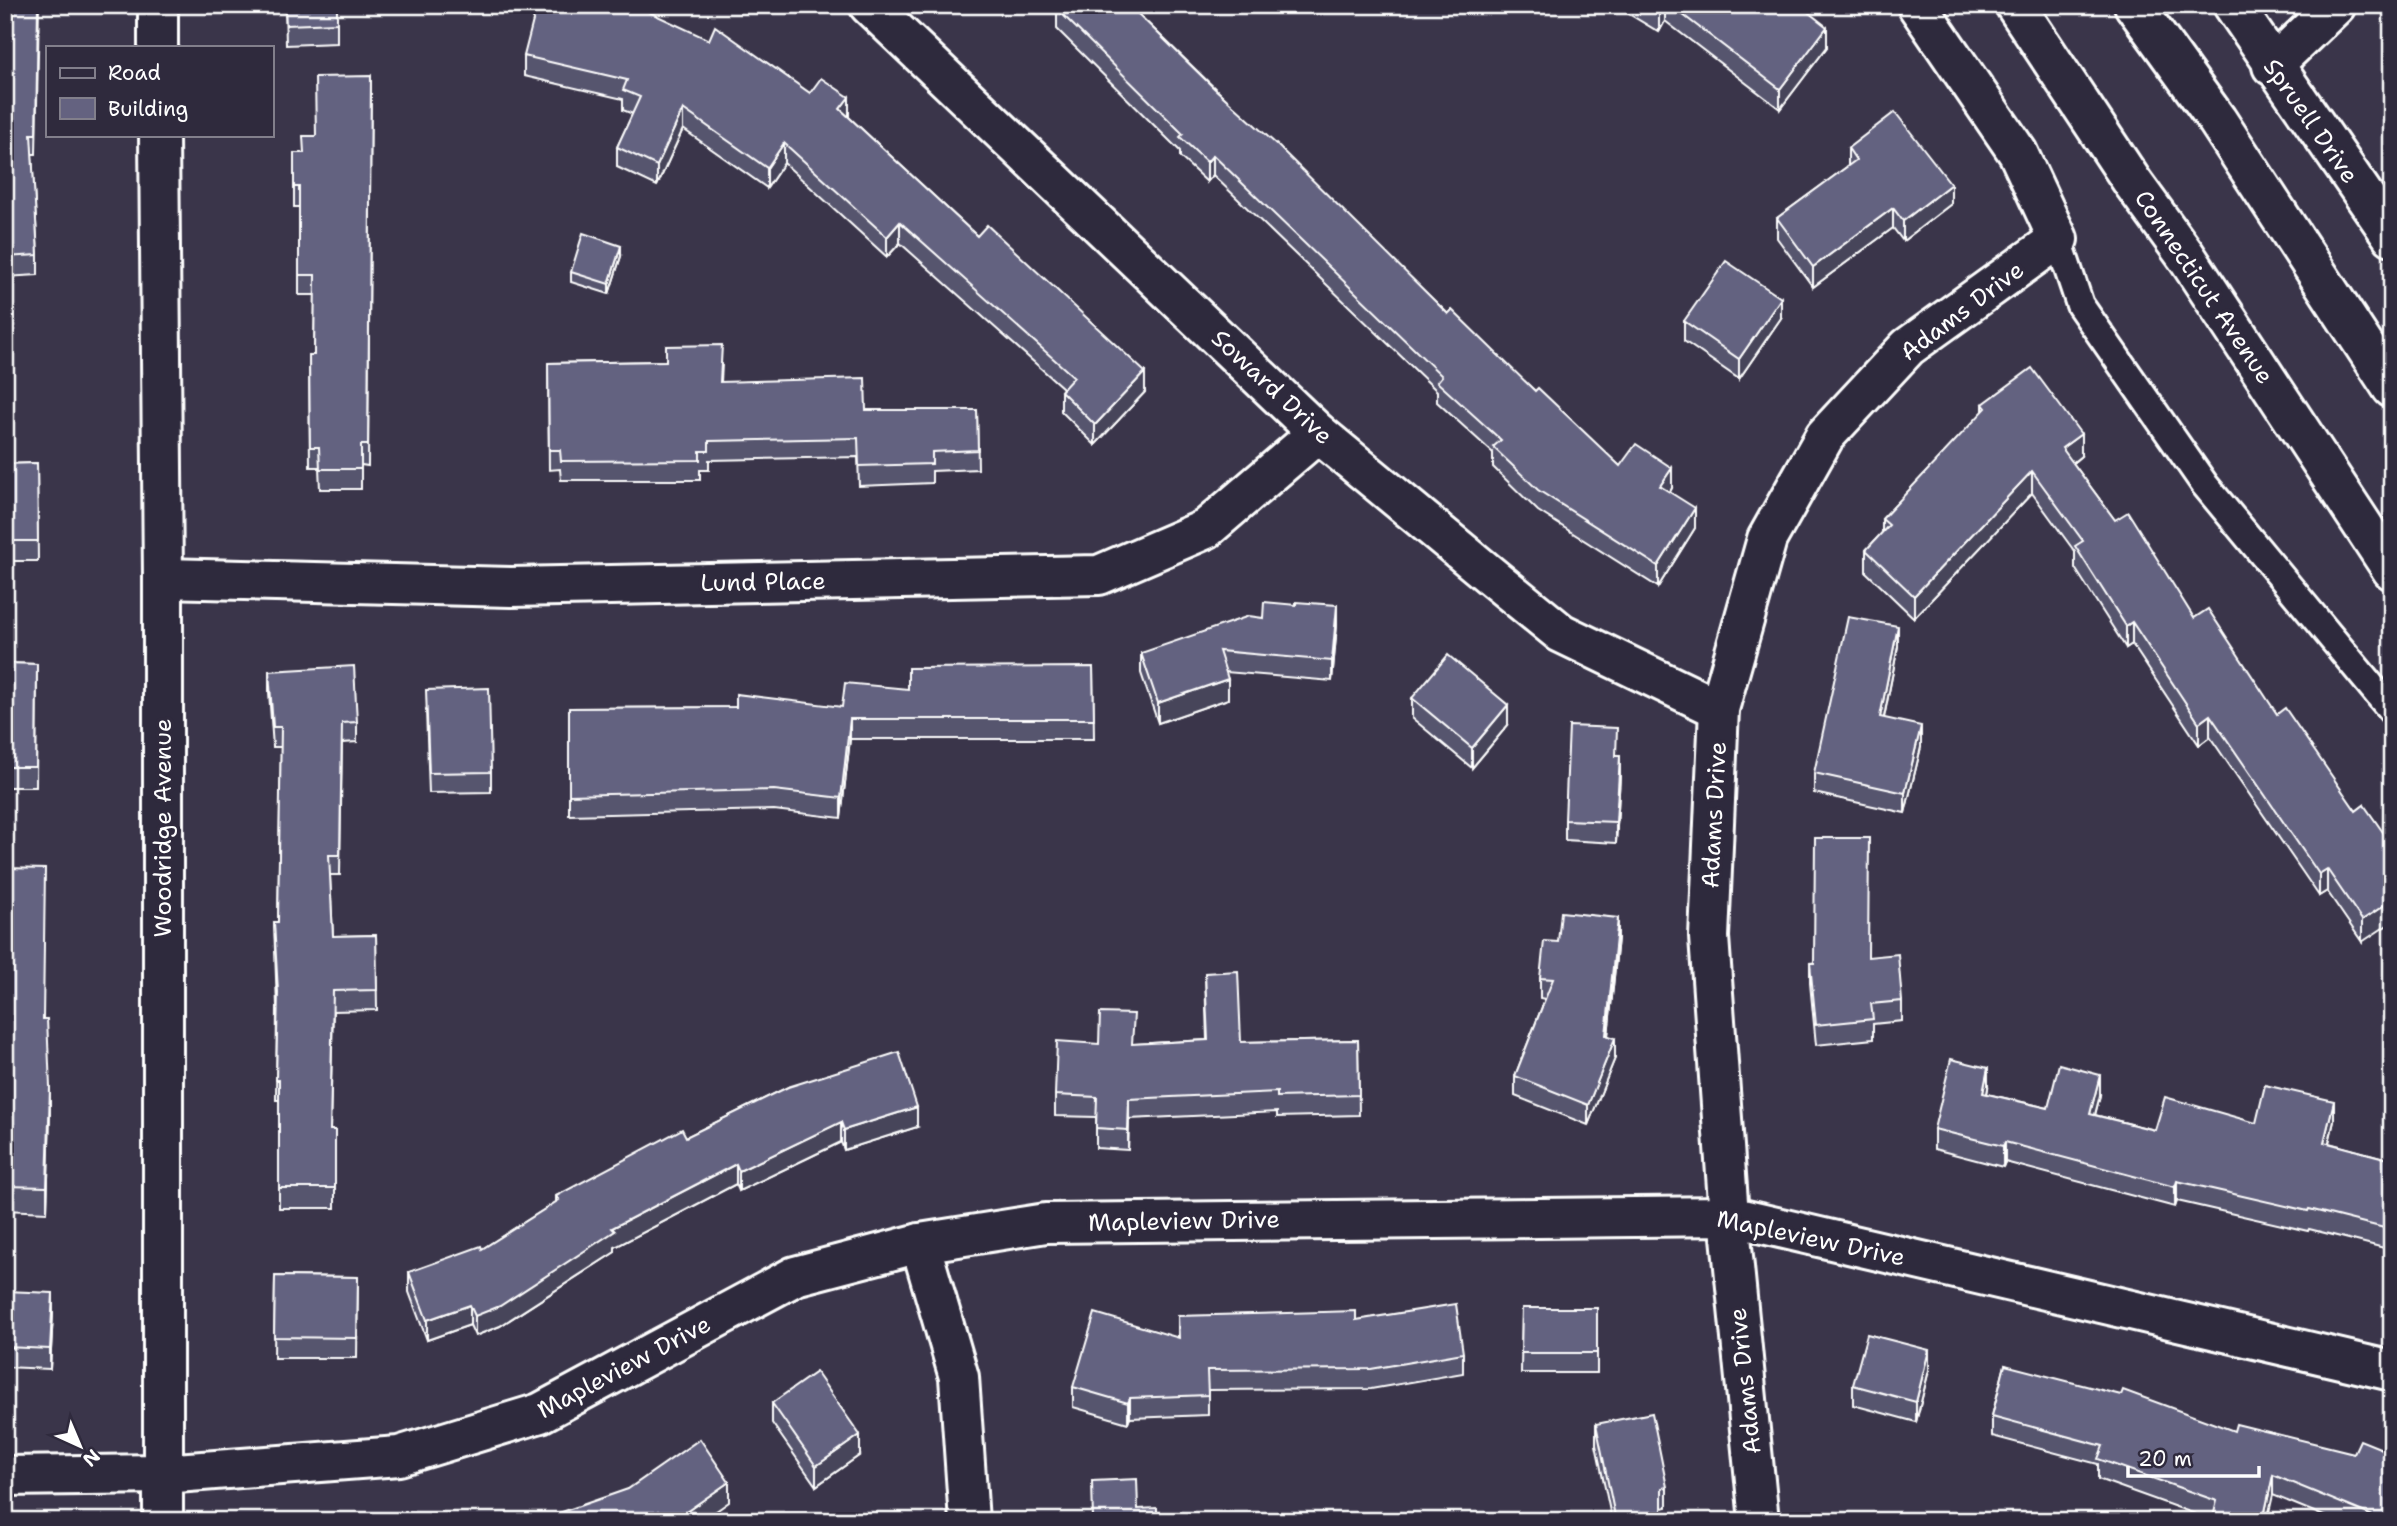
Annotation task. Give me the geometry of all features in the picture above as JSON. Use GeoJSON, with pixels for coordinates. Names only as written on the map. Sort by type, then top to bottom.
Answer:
{"type":"FeatureCollection","features":[{"type":"Feature","properties":{"kind":"street"},"geometry":{"type":"LineString","coordinates":[[158,5],[158,46]]}},
{"type":"Feature","properties":{"kind":"street","name":"Soward Drive"},"geometry":{"type":"LineString","coordinates":[[869,5],[1318,433],[1561,633],[1719,709]]}},
{"type":"Feature","properties":{"kind":"street"},"geometry":{"type":"LineString","coordinates":[[1917,5],[2018,153],[2058,239]]}},
{"type":"Feature","properties":{"kind":"street","name":"Connecticut Avenue"},"geometry":{"type":"LineString","coordinates":[[2015,5],[2133,183],[2186,256],[2392,570]]}},
{"type":"Feature","properties":{"kind":"street"},"geometry":{"type":"LineString","coordinates":[[2134,5],[2217,120],[2392,388]]}},
{"type":"Feature","properties":{"kind":"street","name":"Spruell Drive"},"geometry":{"type":"LineString","coordinates":[[2232,5],[2392,236]]}},
{"type":"Feature","properties":{"kind":"street"},"geometry":{"type":"LineString","coordinates":[[2272,66],[2336,5]]}},
{"type":"Feature","properties":{"kind":"street","name":"Woodridge Avenue"},"geometry":{"type":"LineString","coordinates":[[159,136],[163,578],[163,1521]]}},
{"type":"Feature","properties":{"kind":"street","name":"Adams Drive"},"geometry":{"type":"LineString","coordinates":[[1759,1521],[1729,1216],[1709,937],[1719,709],[1767,539],[1825,436],[1908,347],[2058,239]]}},
{"type":"Feature","properties":{"kind":"street","name":"Lund Place"},"geometry":{"type":"LineString","coordinates":[[163,578],[511,587],[1098,575],[1206,529],[1318,433]]}},
{"type":"Feature","properties":{"kind":"street","name":"Mapleview Drive"},"geometry":{"type":"LineString","coordinates":[[5,1476],[163,1475],[399,1456],[540,1413],[795,1276],[920,1243],[1046,1223],[1729,1216],[2392,1371]]}},
{"type":"Feature","properties":{"kind":"street"},"geometry":{"type":"LineString","coordinates":[[920,1243],[959,1377],[969,1521]]}},
{"type":"Feature","properties":{"kind":"lane"},"geometry":{"type":"LineString","coordinates":[[2058,239],[2080,305],[2205,485],[2392,711]]}},
{"type":"Feature","properties":{"kind":"building"},"geometry":{"type":"Polygon","coordinates":[[[5,5],[38,5],[36,134],[31,134],[38,255],[5,257],[5,5]]]}},
{"type":"Feature","properties":{"kind":"building"},"geometry":{"type":"Polygon","coordinates":[[[285,5],[337,5],[337,23],[286,25],[285,5]]]}},
{"type":"Feature","properties":{"kind":"building"},"geometry":{"type":"Polygon","coordinates":[[[537,5],[634,5],[709,40],[715,26],[810,93],[821,78],[849,97],[840,109],[977,236],[987,225],[1145,372],[1095,425],[1061,391],[1074,377],[900,222],[887,237],[784,143],[767,168],[683,109],[657,166],[617,147],[640,97],[623,90],[627,80],[524,56],[537,5]]]}},
{"type":"Feature","properties":{"kind":"building"},"geometry":{"type":"Polygon","coordinates":[[[1061,5],[1129,5],[1276,144],[1448,314],[1452,310],[1535,391],[1538,388],[1620,466],[1636,444],[1672,468],[1660,486],[1695,508],[1658,566],[1538,490],[1493,447],[1501,440],[1437,382],[1442,376],[1213,155],[1207,162],[1180,137],[1183,134],[1057,9],[1061,5]]]}},
{"type":"Feature","properties":{"kind":"building"},"geometry":{"type":"Polygon","coordinates":[[[1648,5],[1663,5],[1659,11],[1648,5]]]}},
{"type":"Feature","properties":{"kind":"building"},"geometry":{"type":"Polygon","coordinates":[[[1670,5],[1799,5],[1827,27],[1780,89],[1670,5]]]}},
{"type":"Feature","properties":{"kind":"building"},"geometry":{"type":"Polygon","coordinates":[[[371,76],[368,445],[361,445],[361,469],[320,469],[319,447],[310,447],[309,355],[314,355],[315,275],[299,275],[299,187],[294,187],[294,153],[304,153],[303,136],[316,136],[315,77],[371,76]]]}},
{"type":"Feature","properties":{"kind":"building"},"geometry":{"type":"Polygon","coordinates":[[[1895,112],[1951,184],[1903,221],[1893,208],[1813,267],[1777,218],[1856,160],[1848,148],[1895,112]]]}},
{"type":"Feature","properties":{"kind":"building"},"geometry":{"type":"Polygon","coordinates":[[[583,233],[621,246],[609,284],[571,272],[583,233]]]}},
{"type":"Feature","properties":{"kind":"building"},"geometry":{"type":"Polygon","coordinates":[[[1726,261],[1781,298],[1739,359],[1684,321],[1726,261]]]}},
{"type":"Feature","properties":{"kind":"building"},"geometry":{"type":"Polygon","coordinates":[[[722,345],[720,382],[865,378],[866,410],[977,410],[978,450],[932,452],[932,464],[859,466],[858,438],[709,441],[709,451],[700,451],[700,460],[561,461],[560,450],[549,450],[548,363],[666,361],[666,346],[722,345]]]}},
{"type":"Feature","properties":{"kind":"building"},"geometry":{"type":"Polygon","coordinates":[[[2032,368],[2081,434],[2062,448],[2115,520],[2128,512],[2194,618],[2208,609],[2277,714],[2285,708],[2356,811],[2364,805],[2392,845],[2392,900],[2362,920],[2327,869],[2319,874],[2210,715],[2199,723],[2132,622],[2126,626],[2075,546],[2083,541],[2032,471],[1914,596],[1866,550],[1889,525],[1882,519],[1986,408],[1983,404],[2032,368]]]}},
{"type":"Feature","properties":{"kind":"building"},"geometry":{"type":"Polygon","coordinates":[[[37,463],[38,541],[5,541],[5,464],[37,463]]]}},
{"type":"Feature","properties":{"kind":"building"},"geometry":{"type":"Polygon","coordinates":[[[1264,602],[1337,605],[1332,661],[1219,651],[1228,679],[1158,703],[1141,653],[1249,616],[1263,618],[1264,602]]]}},
{"type":"Feature","properties":{"kind":"building"},"geometry":{"type":"Polygon","coordinates":[[[1848,617],[1898,626],[1880,717],[1921,726],[1905,793],[1814,773],[1848,617]]]}},
{"type":"Feature","properties":{"kind":"building"},"geometry":{"type":"Polygon","coordinates":[[[1448,655],[1508,705],[1472,748],[1412,698],[1448,655]]]}},
{"type":"Feature","properties":{"kind":"building"},"geometry":{"type":"Polygon","coordinates":[[[5,663],[37,664],[36,767],[5,767],[5,663]]]}},
{"type":"Feature","properties":{"kind":"building"},"geometry":{"type":"Polygon","coordinates":[[[354,666],[357,722],[342,723],[340,855],[329,855],[333,936],[376,935],[377,990],[333,991],[330,1130],[335,1130],[335,1188],[279,1188],[279,1080],[276,1080],[278,992],[274,922],[278,922],[281,727],[273,727],[269,671],[354,666]]]}},
{"type":"Feature","properties":{"kind":"building"},"geometry":{"type":"Polygon","coordinates":[[[1093,667],[1094,719],[850,719],[841,798],[774,790],[569,795],[569,708],[736,707],[736,694],[842,707],[845,683],[908,689],[908,668],[1093,667]]]}},
{"type":"Feature","properties":{"kind":"building"},"geometry":{"type":"Polygon","coordinates":[[[489,688],[491,772],[429,773],[426,690],[489,688]]]}},
{"type":"Feature","properties":{"kind":"building"},"geometry":{"type":"Polygon","coordinates":[[[1569,726],[1617,728],[1616,756],[1620,756],[1616,822],[1565,820],[1569,726]]]}},
{"type":"Feature","properties":{"kind":"building"},"geometry":{"type":"Polygon","coordinates":[[[1815,838],[1869,838],[1868,957],[1898,954],[1902,1001],[1871,1004],[1873,1019],[1816,1025],[1810,963],[1814,963],[1815,838]]]}},
{"type":"Feature","properties":{"kind":"building"},"geometry":{"type":"Polygon","coordinates":[[[5,868],[45,869],[43,1019],[47,1019],[50,1087],[47,1187],[5,1186],[5,868]]]}},
{"type":"Feature","properties":{"kind":"building"},"geometry":{"type":"Polygon","coordinates":[[[1561,912],[1618,918],[1606,1035],[1615,1038],[1588,1105],[1515,1076],[1553,979],[1540,978],[1544,941],[1558,942],[1561,912]]]}},
{"type":"Feature","properties":{"kind":"building"},"geometry":{"type":"Polygon","coordinates":[[[1238,971],[1241,1042],[1358,1040],[1359,1095],[1277,1097],[1277,1092],[1129,1099],[1128,1130],[1096,1128],[1097,1097],[1055,1095],[1057,1041],[1099,1044],[1100,1013],[1134,1014],[1132,1044],[1208,1040],[1205,973],[1238,971]]]}},
{"type":"Feature","properties":{"kind":"building"},"geometry":{"type":"Polygon","coordinates":[[[899,1052],[917,1107],[844,1130],[841,1122],[739,1171],[736,1164],[612,1228],[615,1231],[500,1306],[475,1316],[470,1305],[427,1320],[409,1272],[481,1246],[482,1249],[559,1200],[556,1196],[682,1129],[686,1137],[788,1087],[899,1052]]]}},
{"type":"Feature","properties":{"kind":"building"},"geometry":{"type":"Polygon","coordinates":[[[1951,1059],[1988,1068],[1983,1093],[2048,1108],[2059,1064],[2100,1075],[2090,1114],[2155,1130],[2165,1097],[2256,1123],[2265,1085],[2334,1101],[2324,1142],[2392,1160],[2392,1230],[2177,1181],[2175,1187],[2005,1142],[2003,1146],[1934,1129],[1951,1059]]]}},
{"type":"Feature","properties":{"kind":"building"},"geometry":{"type":"Polygon","coordinates":[[[275,1276],[358,1277],[357,1338],[274,1337],[275,1276]]]}},
{"type":"Feature","properties":{"kind":"building"},"geometry":{"type":"Polygon","coordinates":[[[5,1291],[53,1293],[50,1349],[5,1347],[5,1291]]]}},
{"type":"Feature","properties":{"kind":"building"},"geometry":{"type":"Polygon","coordinates":[[[1456,1304],[1463,1353],[1371,1369],[1207,1370],[1208,1395],[1130,1398],[1128,1403],[1073,1387],[1095,1313],[1179,1338],[1178,1316],[1356,1311],[1356,1320],[1456,1304]]]}},
{"type":"Feature","properties":{"kind":"building"},"geometry":{"type":"Polygon","coordinates":[[[1522,1308],[1597,1308],[1597,1353],[1521,1353],[1522,1308]]]}},
{"type":"Feature","properties":{"kind":"building"},"geometry":{"type":"Polygon","coordinates":[[[1867,1334],[1929,1350],[1916,1402],[1853,1385],[1867,1334]]]}},
{"type":"Feature","properties":{"kind":"building"},"geometry":{"type":"Polygon","coordinates":[[[2005,1365],[2121,1395],[2123,1390],[2234,1431],[2236,1424],[2354,1453],[2360,1440],[2392,1453],[2392,1521],[2385,1521],[2273,1475],[2263,1521],[2212,1521],[2217,1501],[2098,1459],[2103,1446],[1992,1416],[2005,1365]]]}},
{"type":"Feature","properties":{"kind":"building"},"geometry":{"type":"Polygon","coordinates":[[[816,1372],[860,1435],[816,1466],[772,1403],[816,1372]]]}},
{"type":"Feature","properties":{"kind":"building"},"geometry":{"type":"Polygon","coordinates":[[[1652,1413],[1667,1487],[1662,1488],[1662,1521],[1616,1521],[1596,1424],[1652,1413]]]}},
{"type":"Feature","properties":{"kind":"building"},"geometry":{"type":"Polygon","coordinates":[[[700,1439],[729,1482],[673,1521],[536,1521],[628,1489],[700,1439]]]}},
{"type":"Feature","properties":{"kind":"building"},"geometry":{"type":"Polygon","coordinates":[[[1137,1479],[1138,1509],[1157,1508],[1157,1521],[1093,1521],[1092,1481],[1137,1479]]]}}]}
